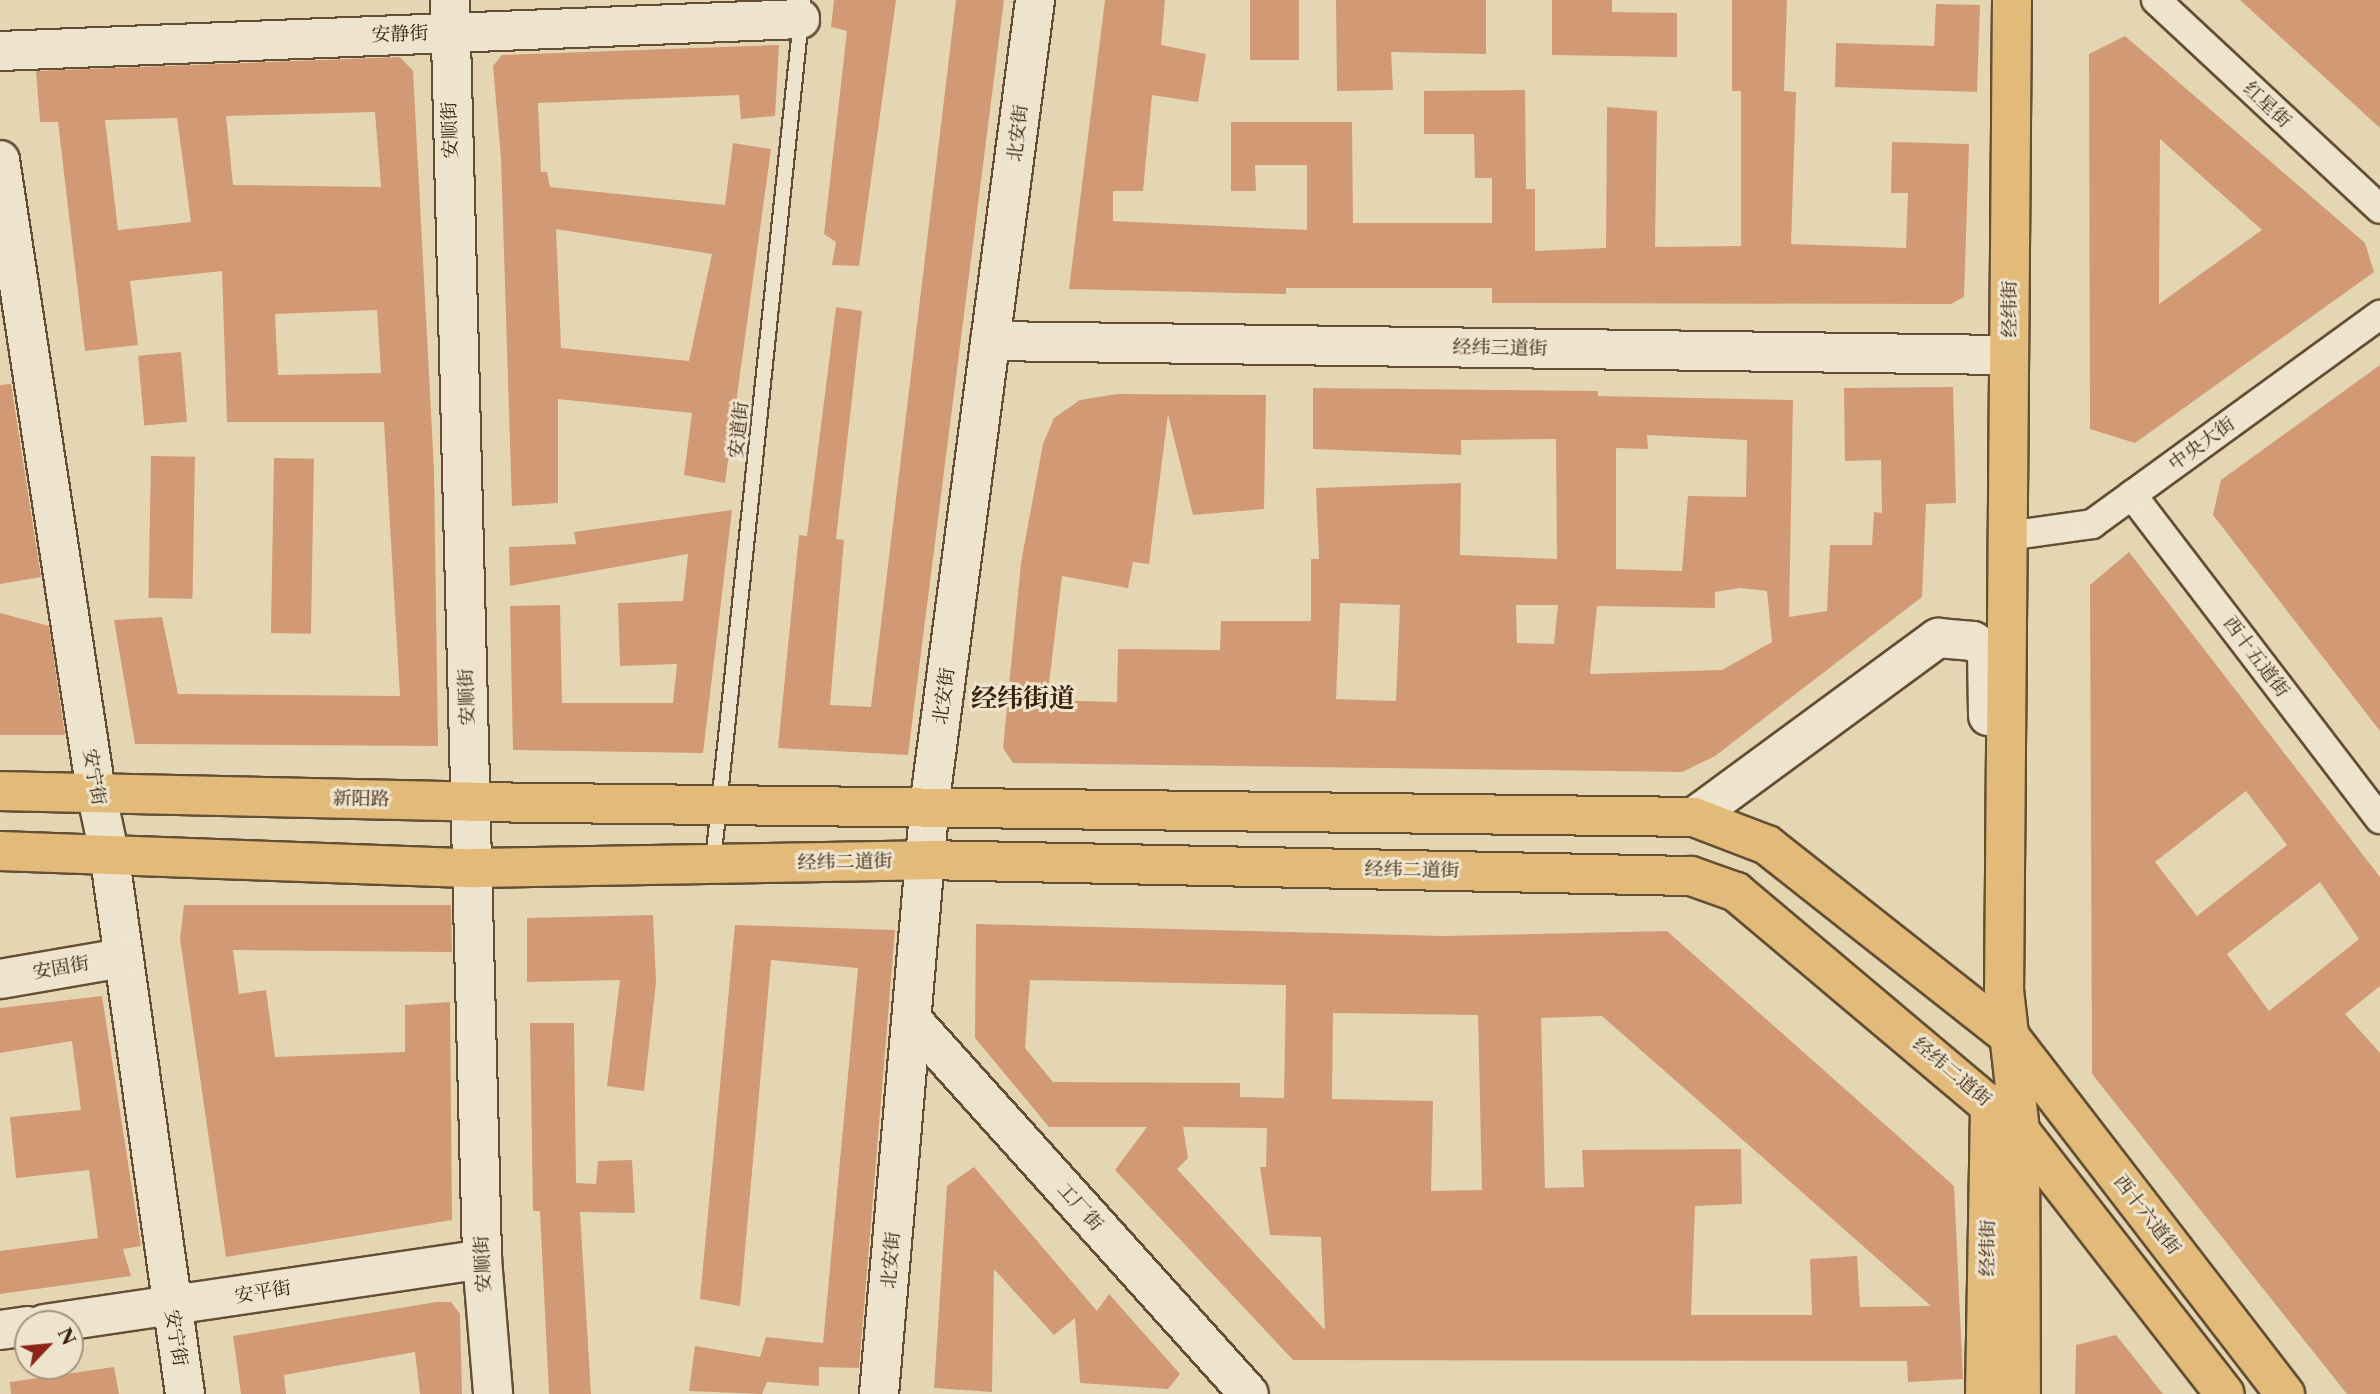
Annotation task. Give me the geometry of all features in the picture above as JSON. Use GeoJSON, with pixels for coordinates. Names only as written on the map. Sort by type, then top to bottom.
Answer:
{"type":"FeatureCollection","features":[{"type":"Feature","properties":{"kind":"main road","name":"经纬街"},"geometry":{"type":"LineString","coordinates":[[2012,0],[2004,990],[2020,1131],[2021,1394]]}},
{"type":"Feature","properties":{"kind":"main road","name":"新阳路"},"geometry":{"type":"LineString","coordinates":[[0,791],[470,802],[721,802]]}},
{"type":"Feature","properties":{"kind":"main road"},"geometry":{"type":"LineString","coordinates":[[721,802],[1694,817],[1767,845],[2010,1037]]}},
{"type":"Feature","properties":{"kind":"main road"},"geometry":{"type":"LineString","coordinates":[[0,851],[109,852],[474,868],[713,864]]}},
{"type":"Feature","properties":{"kind":"main road","name":"经纬二道街"},"geometry":{"type":"LineString","coordinates":[[713,864],[925,860],[1691,876],[1736,892],[1990,1103],[2020,1131]]}},
{"type":"Feature","properties":{"kind":"main road","name":"西十六道街"},"geometry":{"type":"LineString","coordinates":[[2010,1037],[2285,1394]]}},
{"type":"Feature","properties":{"kind":"main road","name":"经纬街"},"geometry":{"type":"LineString","coordinates":[[1985,1394],[1990,1103]]}},
{"type":"Feature","properties":{"kind":"main road"},"geometry":{"type":"LineString","coordinates":[[2020,1131],[2225,1394]]}},
{"type":"Feature","properties":{"kind":"street","name":"北安街"},"geometry":{"type":"LineString","coordinates":[[879,1394],[930,805],[1035,0]]}},
{"type":"Feature","properties":{"kind":"street","name":"红星街"},"geometry":{"type":"LineString","coordinates":[[2156,0],[2380,209]]}},
{"type":"Feature","properties":{"kind":"street","name":"安静街"},"geometry":{"type":"LineString","coordinates":[[0,51],[443,11],[802,10]]}},
{"type":"Feature","properties":{"kind":"street","name":"安顺街"},"geometry":{"type":"LineString","coordinates":[[443,11],[474,868],[482,1259],[493,1394]]}},
{"type":"Feature","properties":{"kind":"street","name":"安宁街"},"geometry":{"type":"LineString","coordinates":[[0,160],[96,792],[109,852],[170,1306],[185,1394]]}},
{"type":"Feature","properties":{"kind":"street","name":"中央大街"},"geometry":{"type":"LineString","coordinates":[[2008,536],[2092,524],[2380,315]]}},
{"type":"Feature","properties":{"kind":"street","name":"经纬三道街"},"geometry":{"type":"LineString","coordinates":[[990,341],[2010,355]]}},
{"type":"Feature","properties":{"kind":"street","name":"西十五道街"},"geometry":{"type":"LineString","coordinates":[[2132,495],[2380,819]]}},
{"type":"Feature","properties":{"kind":"street"},"geometry":{"type":"LineString","coordinates":[[1694,817],[1938,638],[1973,641],[1987,650],[1987,966],[2004,990]]}},
{"type":"Feature","properties":{"kind":"street","name":"安固街"},"geometry":{"type":"LineString","coordinates":[[0,979],[122,958]]}},
{"type":"Feature","properties":{"kind":"street","name":"工厂街"},"geometry":{"type":"LineString","coordinates":[[912,1020],[1249,1394]]}},
{"type":"Feature","properties":{"kind":"street","name":"安平街"},"geometry":{"type":"LineString","coordinates":[[84,1318],[482,1259]]}},
{"type":"Feature","properties":{"kind":"lane","name":"安道街"},"geometry":{"type":"LineString","coordinates":[[713,864],[802,10]]}},
{"type":"Feature","properties":{"kind":"building"},"geometry":{"type":"Polygon","coordinates":[[[834,0],[896,0],[859,266],[832,265],[836,242],[824,234],[847,31],[831,27],[834,0]]]}},
{"type":"Feature","properties":{"kind":"building"},"geometry":{"type":"Polygon","coordinates":[[[956,0],[1004,0],[908,755],[778,748],[799,535],[807,536],[836,307],[862,311],[836,539],[844,540],[830,705],[871,707],[956,0]]]}},
{"type":"Feature","properties":{"kind":"building"},"geometry":{"type":"Polygon","coordinates":[[[1105,0],[1165,0],[1161,45],[1206,54],[1198,102],[1152,95],[1143,191],[1113,191],[1113,221],[1307,230],[1307,165],[1255,165],[1256,191],[1231,191],[1231,122],[1352,122],[1353,223],[1492,223],[1492,178],[1475,178],[1474,134],[1424,134],[1424,91],[1525,90],[1526,189],[1535,189],[1535,251],[1606,248],[1607,107],[1657,111],[1655,247],[1741,246],[1741,91],[1732,91],[1732,0],[1787,0],[1784,91],[1796,92],[1791,244],[1906,248],[1908,193],[1891,193],[1892,142],[1969,144],[1964,297],[1951,304],[1492,303],[1492,288],[1286,288],[1286,294],[1069,289],[1105,0]]]}},
{"type":"Feature","properties":{"kind":"building"},"geometry":{"type":"Polygon","coordinates":[[[1250,0],[1299,0],[1299,60],[1250,60],[1250,0]]]}},
{"type":"Feature","properties":{"kind":"building"},"geometry":{"type":"Polygon","coordinates":[[[1336,0],[1486,0],[1486,54],[1391,52],[1393,90],[1337,91],[1336,0]]]}},
{"type":"Feature","properties":{"kind":"building"},"geometry":{"type":"Polygon","coordinates":[[[1552,0],[1612,0],[1612,12],[1677,13],[1677,57],[1552,55],[1552,0]]]}},
{"type":"Feature","properties":{"kind":"building"},"geometry":{"type":"Polygon","coordinates":[[[2240,0],[2380,0],[2380,128],[2240,0]]]}},
{"type":"Feature","properties":{"kind":"building"},"geometry":{"type":"Polygon","coordinates":[[[1936,4],[1980,5],[1977,92],[1835,87],[1836,43],[1934,46],[1936,4]]]}},
{"type":"Feature","properties":{"kind":"building"},"geometry":{"type":"Polygon","coordinates":[[[2125,36],[2365,243],[2374,272],[2135,443],[2090,429],[2089,54],[2125,36]],[[2160,139],[2159,304],[2262,230],[2160,139]]]}},
{"type":"Feature","properties":{"kind":"building"},"geometry":{"type":"Polygon","coordinates":[[[779,45],[775,116],[741,119],[739,95],[538,103],[541,172],[547,172],[550,187],[725,205],[733,143],[771,149],[725,483],[684,475],[692,413],[558,399],[558,503],[512,506],[501,158],[493,66],[502,55],[779,45]],[[556,229],[561,348],[689,361],[712,254],[556,229]]]}},
{"type":"Feature","properties":{"kind":"building"},"geometry":{"type":"Polygon","coordinates":[[[400,57],[413,71],[434,469],[438,746],[135,744],[114,620],[162,617],[178,694],[400,696],[384,422],[227,422],[222,271],[130,281],[138,345],[85,351],[58,122],[40,122],[36,71],[400,57]],[[375,112],[226,116],[233,185],[381,187],[375,112]],[[177,118],[105,120],[118,230],[191,222],[177,118]],[[377,310],[275,314],[278,375],[381,373],[377,310]]]}},
{"type":"Feature","properties":{"kind":"building"},"geometry":{"type":"Polygon","coordinates":[[[181,352],[187,422],[144,425],[138,356],[181,352]]]}},
{"type":"Feature","properties":{"kind":"building"},"geometry":{"type":"Polygon","coordinates":[[[2380,365],[2380,731],[2213,515],[2221,480],[2380,365]]]}},
{"type":"Feature","properties":{"kind":"building"},"geometry":{"type":"Polygon","coordinates":[[[11,384],[41,577],[0,584],[0,385],[11,384]]]}},
{"type":"Feature","properties":{"kind":"building"},"geometry":{"type":"Polygon","coordinates":[[[1953,387],[1956,503],[1926,504],[1922,597],[1715,756],[1682,772],[1013,763],[1003,748],[1021,563],[1043,444],[1054,418],[1080,400],[1117,394],[1266,395],[1264,509],[1193,515],[1168,414],[1149,564],[1133,562],[1128,588],[1062,576],[1047,700],[1117,702],[1118,649],[1220,650],[1221,621],[1311,621],[1311,559],[1319,559],[1316,488],[1461,483],[1460,555],[1557,559],[1556,439],[1461,440],[1461,455],[1313,449],[1313,388],[1598,391],[1598,396],[1793,400],[1789,617],[1827,611],[1830,545],[1872,545],[1874,512],[1882,513],[1881,460],[1845,461],[1844,388],[1953,387]],[[1647,435],[1648,449],[1616,448],[1616,569],[1682,571],[1688,496],[1746,497],[1747,440],[1647,435]],[[1740,588],[1715,592],[1715,608],[1597,606],[1590,674],[1722,670],[1772,642],[1767,591],[1740,588]],[[1340,603],[1336,699],[1396,701],[1400,605],[1340,603]],[[1516,605],[1517,643],[1554,644],[1558,605],[1516,605]]]}},
{"type":"Feature","properties":{"kind":"building"},"geometry":{"type":"Polygon","coordinates":[[[151,456],[195,457],[193,599],[149,598],[151,456]]]}},
{"type":"Feature","properties":{"kind":"building"},"geometry":{"type":"Polygon","coordinates":[[[274,458],[314,459],[311,634],[271,633],[274,458]]]}},
{"type":"Feature","properties":{"kind":"building"},"geometry":{"type":"Polygon","coordinates":[[[732,510],[703,753],[513,750],[510,606],[560,605],[562,703],[673,703],[677,664],[620,666],[618,603],[683,601],[688,554],[510,586],[509,547],[576,544],[574,532],[732,510]]]}},
{"type":"Feature","properties":{"kind":"building"},"geometry":{"type":"Polygon","coordinates":[[[2129,552],[2380,877],[2380,986],[2345,1014],[2380,1053],[2380,1394],[2347,1394],[2092,1074],[2090,585],[2129,552]],[[2246,791],[2155,862],[2197,916],[2287,845],[2246,791]],[[2320,882],[2227,954],[2269,1011],[2359,939],[2320,882]]]}},
{"type":"Feature","properties":{"kind":"building"},"geometry":{"type":"Polygon","coordinates":[[[0,613],[49,626],[65,735],[0,735],[0,613]]]}},
{"type":"Feature","properties":{"kind":"building"},"geometry":{"type":"Polygon","coordinates":[[[184,905],[451,905],[452,952],[233,950],[239,994],[266,990],[275,1057],[405,1052],[405,1005],[450,1002],[452,1220],[226,1257],[180,939],[184,905]]]}},
{"type":"Feature","properties":{"kind":"building"},"geometry":{"type":"Polygon","coordinates":[[[653,915],[656,982],[644,1091],[607,1086],[620,980],[527,982],[527,918],[653,915]]]}},
{"type":"Feature","properties":{"kind":"building"},"geometry":{"type":"Polygon","coordinates":[[[976,924],[1444,936],[1667,931],[1954,1186],[1963,1379],[1908,1382],[1907,1361],[1293,1360],[1115,1170],[1147,1127],[1049,1127],[975,1038],[976,924]],[[1030,980],[1025,1048],[1053,1082],[1240,1083],[1240,1097],[1284,1098],[1286,985],[1030,980]],[[1333,1013],[1332,1099],[1433,1101],[1431,1191],[1482,1190],[1478,1015],[1333,1013]],[[1602,1016],[1541,1018],[1545,1188],[1584,1187],[1582,1150],[1741,1149],[1742,1204],[1695,1206],[1691,1315],[1812,1315],[1810,1259],[1857,1256],[1860,1307],[1931,1306],[1602,1016]],[[1183,1127],[1188,1158],[1177,1169],[1325,1330],[1321,1237],[1270,1235],[1260,1167],[1266,1167],[1267,1128],[1183,1127]]]}},
{"type":"Feature","properties":{"kind":"building"},"geometry":{"type":"Polygon","coordinates":[[[735,925],[895,930],[859,1368],[819,1367],[819,1386],[767,1382],[762,1394],[689,1391],[695,1346],[760,1357],[766,1337],[823,1343],[858,968],[771,960],[740,1306],[700,1299],[735,925]]]}},
{"type":"Feature","properties":{"kind":"building"},"geometry":{"type":"Polygon","coordinates":[[[102,996],[141,1246],[123,1249],[131,1276],[0,1294],[0,1251],[98,1238],[89,1170],[16,1178],[10,1117],[81,1110],[72,1041],[0,1053],[0,1008],[102,996]]]}},
{"type":"Feature","properties":{"kind":"building"},"geometry":{"type":"Polygon","coordinates":[[[530,1023],[574,1023],[576,1183],[596,1184],[598,1161],[632,1160],[635,1213],[580,1212],[591,1394],[549,1394],[540,1211],[533,1211],[530,1023]]]}},
{"type":"Feature","properties":{"kind":"building"},"geometry":{"type":"Polygon","coordinates":[[[974,1167],[1097,1311],[1109,1294],[1180,1374],[1168,1389],[1080,1383],[1075,1318],[1054,1335],[994,1269],[992,1392],[934,1388],[947,1186],[974,1167]]]}},
{"type":"Feature","properties":{"kind":"building"},"geometry":{"type":"Polygon","coordinates":[[[436,1302],[451,1302],[460,1314],[462,1394],[420,1394],[415,1352],[284,1375],[286,1394],[241,1394],[233,1336],[436,1302]]]}},
{"type":"Feature","properties":{"kind":"building"},"geometry":{"type":"Polygon","coordinates":[[[2116,1335],[2163,1394],[2075,1394],[2076,1345],[2116,1335]]]}},
{"type":"Feature","properties":{"kind":"building"},"geometry":{"type":"Polygon","coordinates":[[[114,1367],[119,1394],[11,1394],[10,1382],[84,1380],[84,1371],[114,1367]]]}},
{"type":"Feature","properties":{"kind":"district","name":"经纬街道"},"geometry":{"type":"Point","coordinates":[1023,699]}}]}
